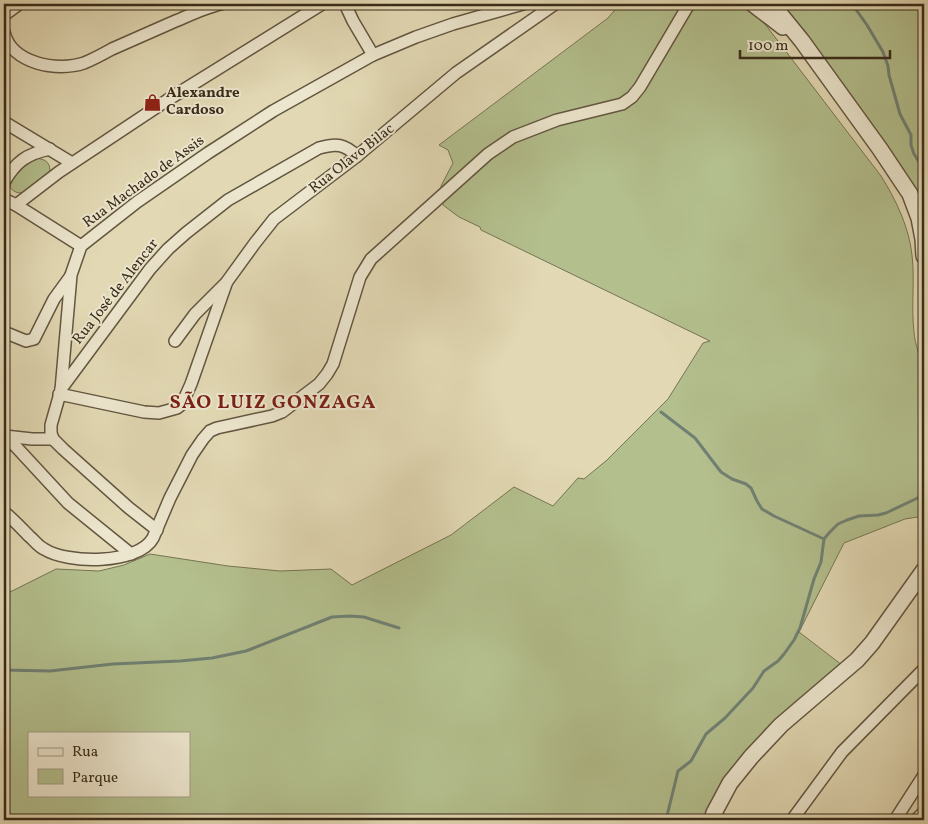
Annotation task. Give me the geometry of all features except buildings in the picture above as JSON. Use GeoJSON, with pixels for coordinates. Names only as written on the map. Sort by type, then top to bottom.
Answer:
{"type":"FeatureCollection","features":[{"type":"Feature","properties":{"kind":"street"},"geometry":{"type":"LineString","coordinates":[[5,13],[19,4]]}},
{"type":"Feature","properties":{"kind":"street"},"geometry":{"type":"LineString","coordinates":[[4,32],[8,43],[19,55],[39,63],[62,67],[84,63],[199,11],[221,4]]}},
{"type":"Feature","properties":{"kind":"street"},"geometry":{"type":"LineString","coordinates":[[16,205],[72,163],[169,99],[322,4]]}},
{"type":"Feature","properties":{"kind":"street"},"geometry":{"type":"LineString","coordinates":[[345,4],[373,55]]}},
{"type":"Feature","properties":{"kind":"street","name":"Rua Machado de Assis"},"geometry":{"type":"LineString","coordinates":[[53,439],[51,425],[60,392],[71,275],[81,246],[138,202],[208,153],[273,111],[373,55],[453,24],[523,4]]}},
{"type":"Feature","properties":{"kind":"street","name":"Rua Olavo Bilac"},"geometry":{"type":"LineString","coordinates":[[175,341],[195,314],[226,283],[274,219],[357,156],[456,73],[555,4]]}},
{"type":"Feature","properties":{"kind":"street"},"geometry":{"type":"LineString","coordinates":[[4,512],[43,549],[68,558],[120,557],[146,548],[157,530],[170,498],[192,455],[210,431],[282,412],[319,384],[327,374],[334,364],[360,277],[371,259],[488,154],[513,137],[557,120],[622,104],[632,97],[640,87],[689,4]]}},
{"type":"Feature","properties":{"kind":"street"},"geometry":{"type":"LineString","coordinates":[[753,4],[802,41]]}},
{"type":"Feature","properties":{"kind":"street"},"geometry":{"type":"LineString","coordinates":[[772,4],[802,41],[880,148],[910,194],[919,218],[924,256]]}},
{"type":"Feature","properties":{"kind":"street"},"geometry":{"type":"LineString","coordinates":[[4,122],[72,163]]}},
{"type":"Feature","properties":{"kind":"street","name":"Rua José de Alencar"},"geometry":{"type":"LineString","coordinates":[[60,392],[150,269],[186,232],[228,200],[319,148],[331,145],[343,146],[349,148],[357,156]]}},
{"type":"Feature","properties":{"kind":"street"},"geometry":{"type":"LineString","coordinates":[[4,182],[14,166],[25,158],[36,152],[50,149]]}},
{"type":"Feature","properties":{"kind":"street"},"geometry":{"type":"LineString","coordinates":[[4,199],[81,246]]}},
{"type":"Feature","properties":{"kind":"street"},"geometry":{"type":"LineString","coordinates":[[4,332],[26,341],[34,339],[54,299],[71,275]]}},
{"type":"Feature","properties":{"kind":"street"},"geometry":{"type":"LineString","coordinates":[[60,392],[144,412],[159,413],[177,408],[182,404],[191,384],[226,283]]}},
{"type":"Feature","properties":{"kind":"street"},"geometry":{"type":"LineString","coordinates":[[5,436],[53,439],[129,508],[157,530]]}},
{"type":"Feature","properties":{"kind":"street"},"geometry":{"type":"LineString","coordinates":[[5,436],[68,503],[131,554]]}},
{"type":"Feature","properties":{"kind":"street"},"geometry":{"type":"LineString","coordinates":[[712,820],[730,783],[746,764],[782,725],[857,660],[872,643],[924,570]]}},
{"type":"Feature","properties":{"kind":"street"},"geometry":{"type":"LineString","coordinates":[[792,820],[842,752],[924,669]]}},
{"type":"Feature","properties":{"kind":"street"},"geometry":{"type":"LineString","coordinates":[[894,820],[924,775]]}},
{"type":"Feature","properties":{"kind":"street"},"geometry":{"type":"LineString","coordinates":[[916,820],[924,812]]}},
{"type":"Feature","properties":{"kind":"green space"},"geometry":{"type":"Polygon","coordinates":[[[620,4],[747,4],[765,24],[881,176],[897,204],[905,224],[913,264],[915,337],[924,369],[924,516],[905,519],[844,543],[799,632],[842,665],[773,726],[708,820],[4,820],[4,595],[56,569],[99,571],[124,565],[150,554],[228,566],[280,571],[331,569],[352,585],[451,535],[514,487],[553,506],[578,478],[584,479],[607,460],[668,399],[703,343],[710,341],[481,230],[480,227],[459,217],[443,205],[441,186],[453,163],[448,150],[439,145],[608,18],[620,4]]]}},
{"type":"Feature","properties":{"kind":"green space"},"geometry":{"type":"Polygon","coordinates":[[[771,4],[924,4],[924,227],[918,208],[771,4]]]}},
{"type":"Feature","properties":{"kind":"green space"},"geometry":{"type":"Polygon","coordinates":[[[35,158],[46,161],[50,171],[29,190],[19,193],[14,191],[10,187],[13,178],[24,163],[35,158]]]}},
{"type":"Feature","properties":{"kind":"waterway"},"geometry":{"type":"LineString","coordinates":[[852,4],[883,52],[900,114],[911,135],[911,145],[914,154],[924,170]]}},
{"type":"Feature","properties":{"kind":"waterway"},"geometry":{"type":"LineString","coordinates":[[916,4],[924,14]]}},
{"type":"Feature","properties":{"kind":"waterway"},"geometry":{"type":"LineString","coordinates":[[661,412],[695,438],[721,472],[751,488],[762,509],[824,539]]}},
{"type":"Feature","properties":{"kind":"waterway"},"geometry":{"type":"LineString","coordinates":[[666,820],[678,771],[691,761],[706,734],[725,718],[753,688],[764,671],[778,661],[794,640],[800,628],[814,579],[821,562],[824,539],[838,524],[847,520],[859,516],[886,513],[924,495]]}},
{"type":"Feature","properties":{"kind":"waterway"},"geometry":{"type":"LineString","coordinates":[[4,670],[50,671],[113,664],[212,658],[246,651],[332,617],[364,617],[399,628]]}},
{"type":"Feature","properties":{"kind":"place","name":"Alexandre Cardoso"},"geometry":{"type":"Point","coordinates":[152,102]}},
{"type":"Feature","properties":{"kind":"district","name":"SÃO LUIZ GONZAGA"},"geometry":{"type":"Point","coordinates":[273,403]}}]}
